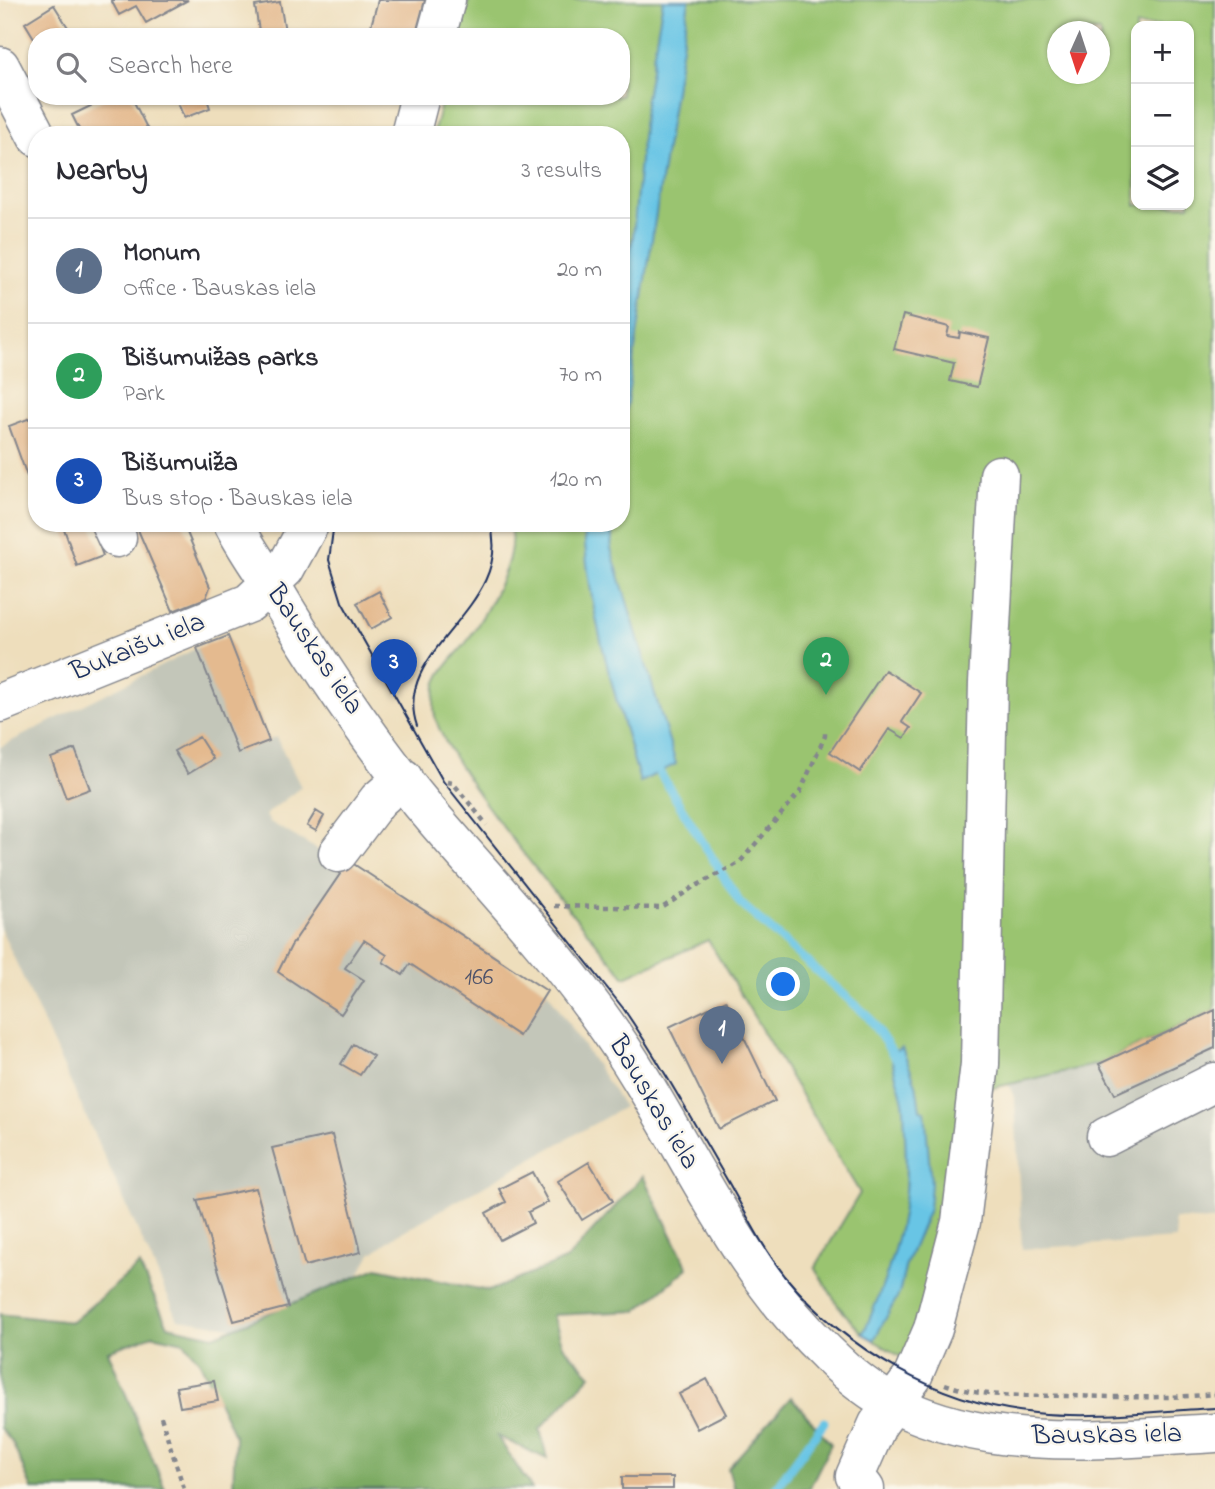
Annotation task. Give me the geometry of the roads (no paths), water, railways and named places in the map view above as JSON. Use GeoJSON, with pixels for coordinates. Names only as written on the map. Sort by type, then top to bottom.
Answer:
{"type":"FeatureCollection","features":[{"type":"Feature","properties":{"kind":"street"},"geometry":{"type":"LineString","coordinates":[[438,28],[446,0]]}},
{"type":"Feature","properties":{"kind":"street"},"geometry":{"type":"LineString","coordinates":[[0,66],[31,126]]}},
{"type":"Feature","properties":{"kind":"street"},"geometry":{"type":"LineString","coordinates":[[412,126],[418,105]]}},
{"type":"Feature","properties":{"kind":"street"},"geometry":{"type":"LineString","coordinates":[[857,1485],[878,1424],[895,1404],[916,1370],[933,1329],[961,1222],[980,1065],[988,683],[999,475]]}},
{"type":"Feature","properties":{"kind":"street","name":"Bauskas iela"},"geometry":{"type":"LineString","coordinates":[[238,532],[293,626],[404,778],[434,818],[530,925],[598,1014],[636,1069],[713,1205],[759,1277],[798,1326],[833,1360],[858,1381],[895,1404],[969,1430],[1023,1439],[1085,1440],[1215,1433]]}},
{"type":"Feature","properties":{"kind":"street","name":"Bukaišu iela"},"geometry":{"type":"LineString","coordinates":[[0,703],[248,603],[285,569],[305,532]]}},
{"type":"Feature","properties":{"kind":"street"},"geometry":{"type":"LineString","coordinates":[[338,853],[378,800],[404,778]]}},
{"type":"Feature","properties":{"kind":"street"},"geometry":{"type":"LineString","coordinates":[[1106,1137],[1215,1082]]}},
{"type":"Feature","properties":{"kind":"water"},"geometry":{"type":"Polygon","coordinates":[[[663,0],[689,0],[630,382],[630,251],[645,104],[663,0]]]}},
{"type":"Feature","properties":{"kind":"water"},"geometry":{"type":"Polygon","coordinates":[[[585,532],[612,532],[611,549],[676,764],[640,782],[597,621],[585,532]]]}},
{"type":"Feature","properties":{"kind":"water"},"geometry":{"type":"Polygon","coordinates":[[[902,1048],[916,1084],[920,1110],[925,1111],[931,1183],[929,1209],[906,1264],[899,1294],[874,1340],[863,1334],[893,1252],[905,1190],[904,1109],[893,1067],[892,1052],[902,1048]]]}},
{"type":"Feature","properties":{"kind":"waterway"},"geometry":{"type":"LineString","coordinates":[[655,765],[740,903],[868,1016],[897,1060]]}},
{"type":"Feature","properties":{"kind":"waterway"},"geometry":{"type":"LineString","coordinates":[[775,1489],[824,1422]]}},
{"type":"Feature","properties":{"kind":"tram line"},"geometry":{"type":"LineString","coordinates":[[333,532],[329,560],[342,602],[443,781],[623,1008],[678,1095],[756,1232],[785,1276],[810,1303],[866,1350],[897,1369],[964,1398],[999,1407],[1057,1415],[1215,1408]]}},
{"type":"Feature","properties":{"kind":"tram line"},"geometry":{"type":"LineString","coordinates":[[417,726],[413,699],[421,674],[486,579],[493,553],[491,532]]}},
{"type":"Feature","properties":{"kind":"place","name":"Bišumuižas parks"},"geometry":{"type":"Point","coordinates":[826,695]}},
{"type":"Feature","properties":{"kind":"place","name":"Bišumuiža"},"geometry":{"type":"Point","coordinates":[394,697]}},
{"type":"Feature","properties":{"kind":"place","name":"Monum"},"geometry":{"type":"Point","coordinates":[722,1064]}}]}
